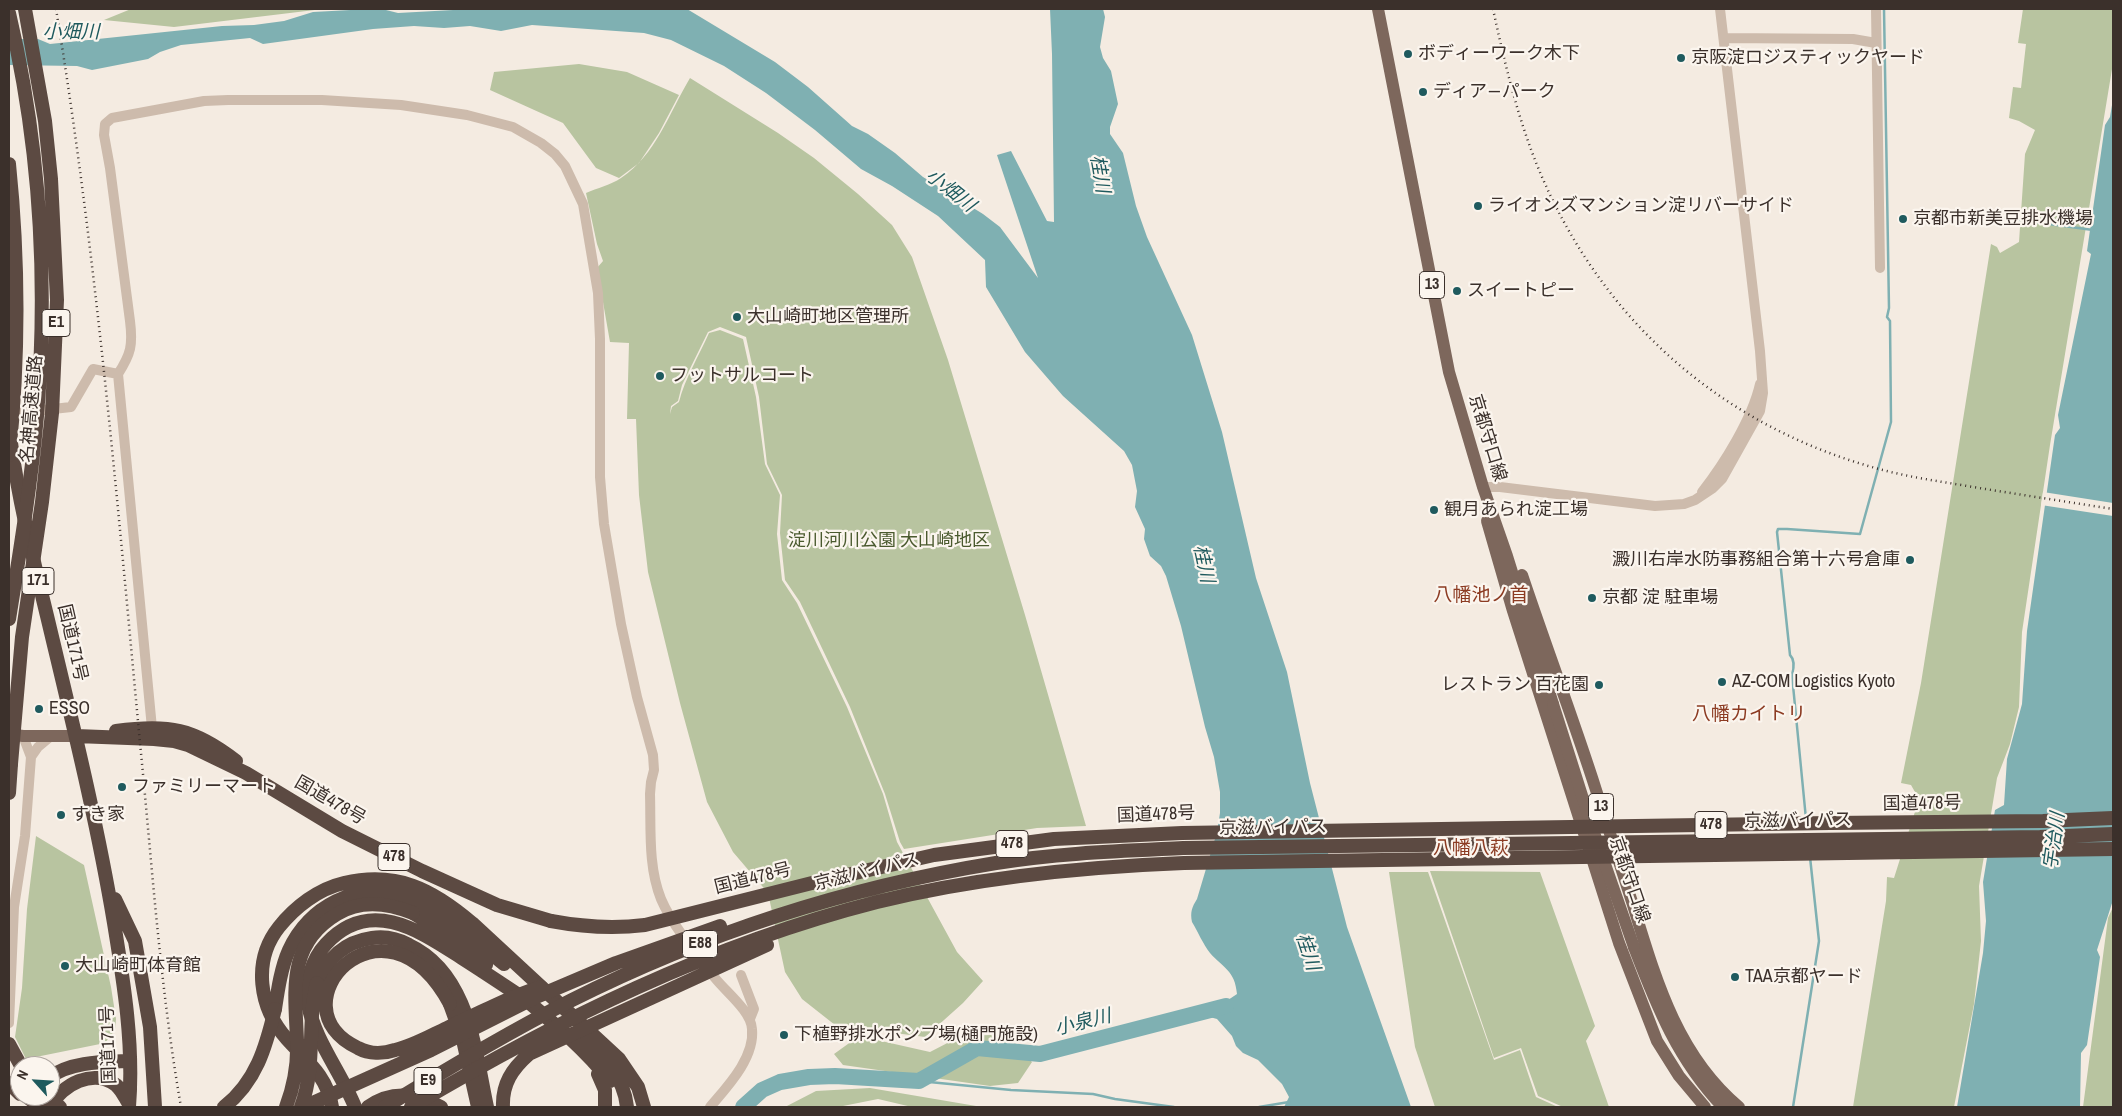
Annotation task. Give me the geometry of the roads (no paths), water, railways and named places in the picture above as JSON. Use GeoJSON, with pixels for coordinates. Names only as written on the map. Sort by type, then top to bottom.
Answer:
{"type":"FeatureCollection","features":[{"type":"Feature","properties":{"kind":"highway","name":"名神高速道路"},"geometry":{"type":"LineString","coordinates":[[9,721],[49,446],[55,376],[57,300],[51,179],[45,121],[26,9]]}},
{"type":"Feature","properties":{"kind":"highway","name":"名神高速道路"},"geometry":{"type":"LineString","coordinates":[[9,13],[31,138],[40,267],[37,416],[27,501],[9,619]]}},
{"type":"Feature","properties":{"kind":"highway","name":"名神高速道路"},"geometry":{"type":"LineString","coordinates":[[9,164],[16,252],[17,305],[16,360],[9,455]]}},
{"type":"Feature","properties":{"kind":"highway","name":"国道171号"},"geometry":{"type":"LineString","coordinates":[[9,424],[14,487],[76,736],[107,883],[126,998],[130,1061],[129,1106]]}},
{"type":"Feature","properties":{"kind":"highway"},"geometry":{"type":"LineString","coordinates":[[9,794],[22,637]]}},
{"type":"Feature","properties":{"kind":"highway","name":"国道478号"},"geometry":{"type":"LineString","coordinates":[[76,736],[152,728],[172,729],[194,735],[212,743],[235,761],[246,773]]}},
{"type":"Feature","properties":{"kind":"highway","name":"国道478号"},"geometry":{"type":"LineString","coordinates":[[76,736],[174,741],[188,745],[246,773],[342,831],[422,871],[497,905],[551,921],[592,928],[645,925],[916,859],[1054,839],[1182,833],[1830,823],[2043,822],[2113,818]]}},
{"type":"Feature","properties":{"kind":"highway","name":"京滋バイパス"},"geometry":{"type":"LineString","coordinates":[[471,1056],[572,1000],[616,979],[712,939],[806,907],[944,872],[996,863],[1058,855],[1183,848],[2040,837],[2113,834]]}},
{"type":"Feature","properties":{"kind":"highway","name":"京滋バイパス"},"geometry":{"type":"LineString","coordinates":[[478,1067],[596,1006],[734,948],[784,931],[879,902],[998,879],[1060,870],[1184,863],[2113,849]]}},
{"type":"Feature","properties":{"kind":"highway","name":"E88"},"geometry":{"type":"LineString","coordinates":[[303,1107],[431,1050],[536,997],[616,963],[694,935],[786,906],[898,879],[944,872]]}},
{"type":"Feature","properties":{"kind":"highway"},"geometry":{"type":"LineString","coordinates":[[332,1107],[324,1082],[310,1062],[287,1039],[266,1005],[261,986],[262,964],[276,932],[300,905],[313,896],[337,885],[367,879],[381,879],[412,884],[428,891],[455,908],[619,1059],[638,1087],[644,1107]]}},
{"type":"Feature","properties":{"kind":"highway"},"geometry":{"type":"LineString","coordinates":[[107,883],[135,941],[150,1027],[155,1107]]}},
{"type":"Feature","properties":{"kind":"highway"},"geometry":{"type":"LineString","coordinates":[[236,1107],[254,1083],[261,1067],[271,1035],[281,976],[289,950],[304,926],[326,906],[348,895],[379,892],[402,895],[582,1050],[612,1084],[618,1097],[619,1107]]}},
{"type":"Feature","properties":{"kind":"highway"},"geometry":{"type":"LineString","coordinates":[[503,1107],[503,1092],[509,1076],[514,1068],[529,1054],[759,948],[879,902]]}},
{"type":"Feature","properties":{"kind":"highway"},"geometry":{"type":"LineString","coordinates":[[286,1107],[295,1077],[294,1002],[296,973],[304,948],[311,937],[330,918],[341,911],[362,904],[418,909],[471,937],[535,981]]}},
{"type":"Feature","properties":{"kind":"highway"},"geometry":{"type":"LineString","coordinates":[[355,1107],[318,1034],[308,1002],[308,979],[316,957],[327,943],[340,932],[356,924],[375,920],[387,921],[411,928],[526,1000]]}},
{"type":"Feature","properties":{"kind":"highway"},"geometry":{"type":"LineString","coordinates":[[303,1107],[310,1074],[314,994],[322,971],[339,950],[364,939],[378,937],[402,941],[417,948],[429,957],[452,983],[466,1014],[487,1107]]}},
{"type":"Feature","properties":{"kind":"highway"},"geometry":{"type":"LineString","coordinates":[[471,937],[510,969],[602,1056],[617,1075],[624,1090],[627,1107]]}},
{"type":"Feature","properties":{"kind":"highway"},"geometry":{"type":"LineString","coordinates":[[478,1107],[458,1024],[455,1016],[444,993],[432,976],[406,957],[384,951],[354,956],[338,970],[328,988],[326,999],[327,1010],[335,1029],[341,1038],[356,1047],[384,1053],[430,1036],[446,1028],[454,1024],[462,1020],[502,1001],[575,975],[616,963]]}},
{"type":"Feature","properties":{"kind":"highway"},"geometry":{"type":"LineString","coordinates":[[224,1107],[240,1093],[258,1065],[275,1009]]}},
{"type":"Feature","properties":{"kind":"highway"},"geometry":{"type":"LineString","coordinates":[[9,1044],[16,1056]]}},
{"type":"Feature","properties":{"kind":"highway"},"geometry":{"type":"LineString","coordinates":[[582,1050],[602,1079],[605,1090],[605,1107]]}},
{"type":"Feature","properties":{"kind":"highway","name":"E9"},"geometry":{"type":"LineString","coordinates":[[385,1107],[471,1056]]}},
{"type":"Feature","properties":{"kind":"highway"},"geometry":{"type":"LineString","coordinates":[[60,1071],[83,1064],[130,1061]]}},
{"type":"Feature","properties":{"kind":"highway"},"geometry":{"type":"LineString","coordinates":[[422,1107],[478,1067]]}},
{"type":"Feature","properties":{"kind":"highway","name":"E9"},"geometry":{"type":"LineString","coordinates":[[411,1107],[478,1067]]}},
{"type":"Feature","properties":{"kind":"highway"},"geometry":{"type":"LineString","coordinates":[[51,1107],[59,1095],[67,1088],[86,1079],[98,1078],[116,1085],[129,1106]]}},
{"type":"Feature","properties":{"kind":"highway"},"geometry":{"type":"LineString","coordinates":[[368,1107],[382,1098],[403,1094],[417,1096],[441,1107]]}},
{"type":"Feature","properties":{"kind":"main road","name":"京都守口線"},"geometry":{"type":"LineString","coordinates":[[1378,9],[1449,372],[1484,490],[1507,556],[1592,827],[1634,947],[1673,1041],[1693,1071],[1723,1107]]}},
{"type":"Feature","properties":{"kind":"main road","name":"13"},"geometry":{"type":"LineString","coordinates":[[1484,490],[1497,508],[1507,531],[1571,714],[1655,975],[1679,1032],[1704,1071],[1738,1107]]}},
{"type":"Feature","properties":{"kind":"main road","name":"13"},"geometry":{"type":"LineString","coordinates":[[1484,490],[1485,514],[1545,723],[1619,943],[1657,1042],[1679,1076],[1705,1107]]}},
{"type":"Feature","properties":{"kind":"main road"},"geometry":{"type":"LineString","coordinates":[[9,734],[23,736],[76,736]]}},
{"type":"Feature","properties":{"kind":"street"},"geometry":{"type":"LineString","coordinates":[[1484,490],[1500,487],[1655,506],[1684,504],[1695,500],[1713,488],[1728,470],[1763,403],[1762,376],[1720,9]]}},
{"type":"Feature","properties":{"kind":"street"},"geometry":{"type":"LineString","coordinates":[[1876,9],[1880,268]]}},
{"type":"Feature","properties":{"kind":"street"},"geometry":{"type":"LineString","coordinates":[[1724,38],[1853,39],[1876,43]]}},
{"type":"Feature","properties":{"kind":"street"},"geometry":{"type":"LineString","coordinates":[[152,728],[118,374],[129,358],[132,342],[104,134],[105,124],[112,118],[204,101],[354,101],[402,105],[467,115],[528,134],[555,154],[565,166],[583,204],[598,292],[600,477],[604,524],[621,624],[637,697],[656,759],[650,794],[653,873],[662,901],[679,928],[714,978],[750,1019]]}},
{"type":"Feature","properties":{"kind":"street"},"geometry":{"type":"LineString","coordinates":[[9,414],[71,407],[93,368],[118,374]]}},
{"type":"Feature","properties":{"kind":"street"},"geometry":{"type":"LineString","coordinates":[[1545,723],[1571,714]]}},
{"type":"Feature","properties":{"kind":"street"},"geometry":{"type":"LineString","coordinates":[[23,736],[32,758]]}},
{"type":"Feature","properties":{"kind":"street"},"geometry":{"type":"LineString","coordinates":[[9,1023],[14,907],[25,836],[32,758],[38,747],[50,736]]}},
{"type":"Feature","properties":{"kind":"street"},"geometry":{"type":"LineString","coordinates":[[1619,943],[1642,935]]}},
{"type":"Feature","properties":{"kind":"street"},"geometry":{"type":"LineString","coordinates":[[710,1107],[728,1085],[747,1053],[752,1031],[750,1019],[754,1009],[741,975]]}},
{"type":"Feature","properties":{"kind":"water","name":"桂川"},"geometry":{"type":"Polygon","coordinates":[[[382,9],[398,13],[453,10],[687,9],[775,62],[808,87],[852,126],[868,134],[895,153],[923,177],[983,214],[1000,227],[1038,278],[997,155],[1011,151],[1047,221],[1054,222],[1050,9],[1103,9],[1105,17],[1100,47],[1103,58],[1111,71],[1118,104],[1110,127],[1110,134],[1123,153],[1136,206],[1147,237],[1192,335],[1222,432],[1256,578],[1287,672],[1310,783],[1347,927],[1411,1107],[1284,1107],[1289,1097],[1282,1084],[1258,1060],[1243,1053],[1236,1046],[1232,1036],[1217,1019],[1206,1016],[1204,1006],[1228,1000],[1237,994],[1231,974],[1207,949],[1191,918],[1217,832],[1220,813],[1220,792],[1214,757],[1181,626],[1166,576],[1161,566],[1150,556],[1144,539],[1145,529],[1135,507],[1137,491],[1132,465],[1124,451],[1063,396],[1025,352],[986,287],[985,260],[938,216],[892,186],[861,169],[815,130],[766,93],[724,66],[671,40],[644,33],[532,25],[501,31],[470,26],[444,28],[414,26],[373,29],[263,44],[250,38],[181,45],[160,52],[148,59],[92,70],[77,66],[9,65],[9,39],[38,39],[50,44],[222,26],[254,25],[284,21],[313,12],[382,9]]]}},
{"type":"Feature","properties":{"kind":"water","name":"宇治川"},"geometry":{"type":"Polygon","coordinates":[[[2113,99],[2113,900],[2097,950],[2100,957],[2087,1045],[2081,1053],[2080,1107],[1957,1107],[1983,953],[1986,921],[1983,882],[1995,810],[2004,805],[2007,759],[2022,704],[2027,631],[2055,435],[2060,428],[2058,415],[2091,254],[2087,251],[2105,125],[2110,117],[2113,99]]]}},
{"type":"Feature","properties":{"kind":"waterway"},"geometry":{"type":"LineString","coordinates":[[1806,819],[1792,675],[1794,664],[1790,655],[1777,532],[1778,529],[1787,529],[1860,534],[1891,422],[1890,321],[1887,317],[1889,308],[1884,9]]}},
{"type":"Feature","properties":{"kind":"waterway"},"geometry":{"type":"LineString","coordinates":[[1983,215],[2093,230]]}},
{"type":"Feature","properties":{"kind":"waterway"},"geometry":{"type":"LineString","coordinates":[[1793,1107],[1819,941],[1810,857]]}},
{"type":"Feature","properties":{"kind":"waterway","name":"小泉川"},"geometry":{"type":"LineString","coordinates":[[743,1107],[762,1090],[780,1082],[809,1077],[835,1076],[919,1081],[977,1048],[1040,1054],[1226,1006]]}},
{"type":"Feature","properties":{"kind":"waterway"},"geometry":{"type":"LineString","coordinates":[[919,1081],[1011,1090],[1093,1094],[1174,1107]]}},
{"type":"Feature","properties":{"kind":"waterway"},"geometry":{"type":"LineString","coordinates":[[1259,1107],[1289,1102]]}},
{"type":"Feature","properties":{"kind":"railway"},"geometry":{"type":"LineString","coordinates":[[56,9],[83,192],[94,283],[114,467],[157,925],[167,1017],[181,1107]]}},
{"type":"Feature","properties":{"kind":"railway"},"geometry":{"type":"LineString","coordinates":[[1493,9],[1521,121],[1546,186],[1573,238],[1604,285],[1640,328],[1680,366],[1724,399],[1772,428],[1824,451],[1904,475],[2113,509]]}},
{"type":"Feature","properties":{"kind":"place","name":"ボディーワーク木下"},"geometry":{"type":"Point","coordinates":[1408,54]}},
{"type":"Feature","properties":{"kind":"place","name":"京阪淀ロジスティックヤード"},"geometry":{"type":"Point","coordinates":[1681,58]}},
{"type":"Feature","properties":{"kind":"place","name":"ディア―パーク"},"geometry":{"type":"Point","coordinates":[1423,92]}},
{"type":"Feature","properties":{"kind":"place","name":"ライオンズマンション淀リバーサイド"},"geometry":{"type":"Point","coordinates":[1478,206]}},
{"type":"Feature","properties":{"kind":"place","name":"京都市新美豆排水機場"},"geometry":{"type":"Point","coordinates":[1903,219]}},
{"type":"Feature","properties":{"kind":"place","name":"スイートピー"},"geometry":{"type":"Point","coordinates":[1457,291]}},
{"type":"Feature","properties":{"kind":"place","name":"大山崎町地区管理所"},"geometry":{"type":"Point","coordinates":[737,317]}},
{"type":"Feature","properties":{"kind":"place","name":"フットサルコート"},"geometry":{"type":"Point","coordinates":[660,376]}},
{"type":"Feature","properties":{"kind":"place","name":"観月あられ淀工場"},"geometry":{"type":"Point","coordinates":[1434,510]}},
{"type":"Feature","properties":{"kind":"place","name":"澱川右岸水防事務組合第十六号倉庫"},"geometry":{"type":"Point","coordinates":[1910,560]}},
{"type":"Feature","properties":{"kind":"place","name":"京都 淀 駐車場"},"geometry":{"type":"Point","coordinates":[1592,598]}},
{"type":"Feature","properties":{"kind":"place","name":"AZ-COM Logistics Kyoto"},"geometry":{"type":"Point","coordinates":[1722,682]}},
{"type":"Feature","properties":{"kind":"place","name":"レストラン 百花園"},"geometry":{"type":"Point","coordinates":[1599,685]}},
{"type":"Feature","properties":{"kind":"place","name":"ESSO"},"geometry":{"type":"Point","coordinates":[39,709]}},
{"type":"Feature","properties":{"kind":"place","name":"ファミリーマート"},"geometry":{"type":"Point","coordinates":[122,787]}},
{"type":"Feature","properties":{"kind":"place","name":"すき家"},"geometry":{"type":"Point","coordinates":[61,815]}},
{"type":"Feature","properties":{"kind":"place","name":"大山崎町体育館"},"geometry":{"type":"Point","coordinates":[65,966]}},
{"type":"Feature","properties":{"kind":"place","name":"TAA京都ヤード"},"geometry":{"type":"Point","coordinates":[1735,977]}},
{"type":"Feature","properties":{"kind":"place","name":"下植野排水ポンプ場(樋門施設)"},"geometry":{"type":"Point","coordinates":[784,1035]}},
{"type":"Feature","properties":{"kind":"district","name":"八幡池ノ首"},"geometry":{"type":"Point","coordinates":[1481,596]}},
{"type":"Feature","properties":{"kind":"district","name":"八幡カイトリ"},"geometry":{"type":"Point","coordinates":[1749,715]}},
{"type":"Feature","properties":{"kind":"district","name":"八幡八萩"},"geometry":{"type":"Point","coordinates":[1471,849]}},
{"type":"Feature","properties":{"kind":"water label","name":"小畑川"},"geometry":{"type":"Point","coordinates":[71,33]}},
{"type":"Feature","properties":{"kind":"water label","name":"小畑川"},"geometry":{"type":"Point","coordinates":[950,191]}},
{"type":"Feature","properties":{"kind":"park label","name":"淀川河川公園 大山崎地区"},"geometry":{"type":"Point","coordinates":[889,541]}}]}
